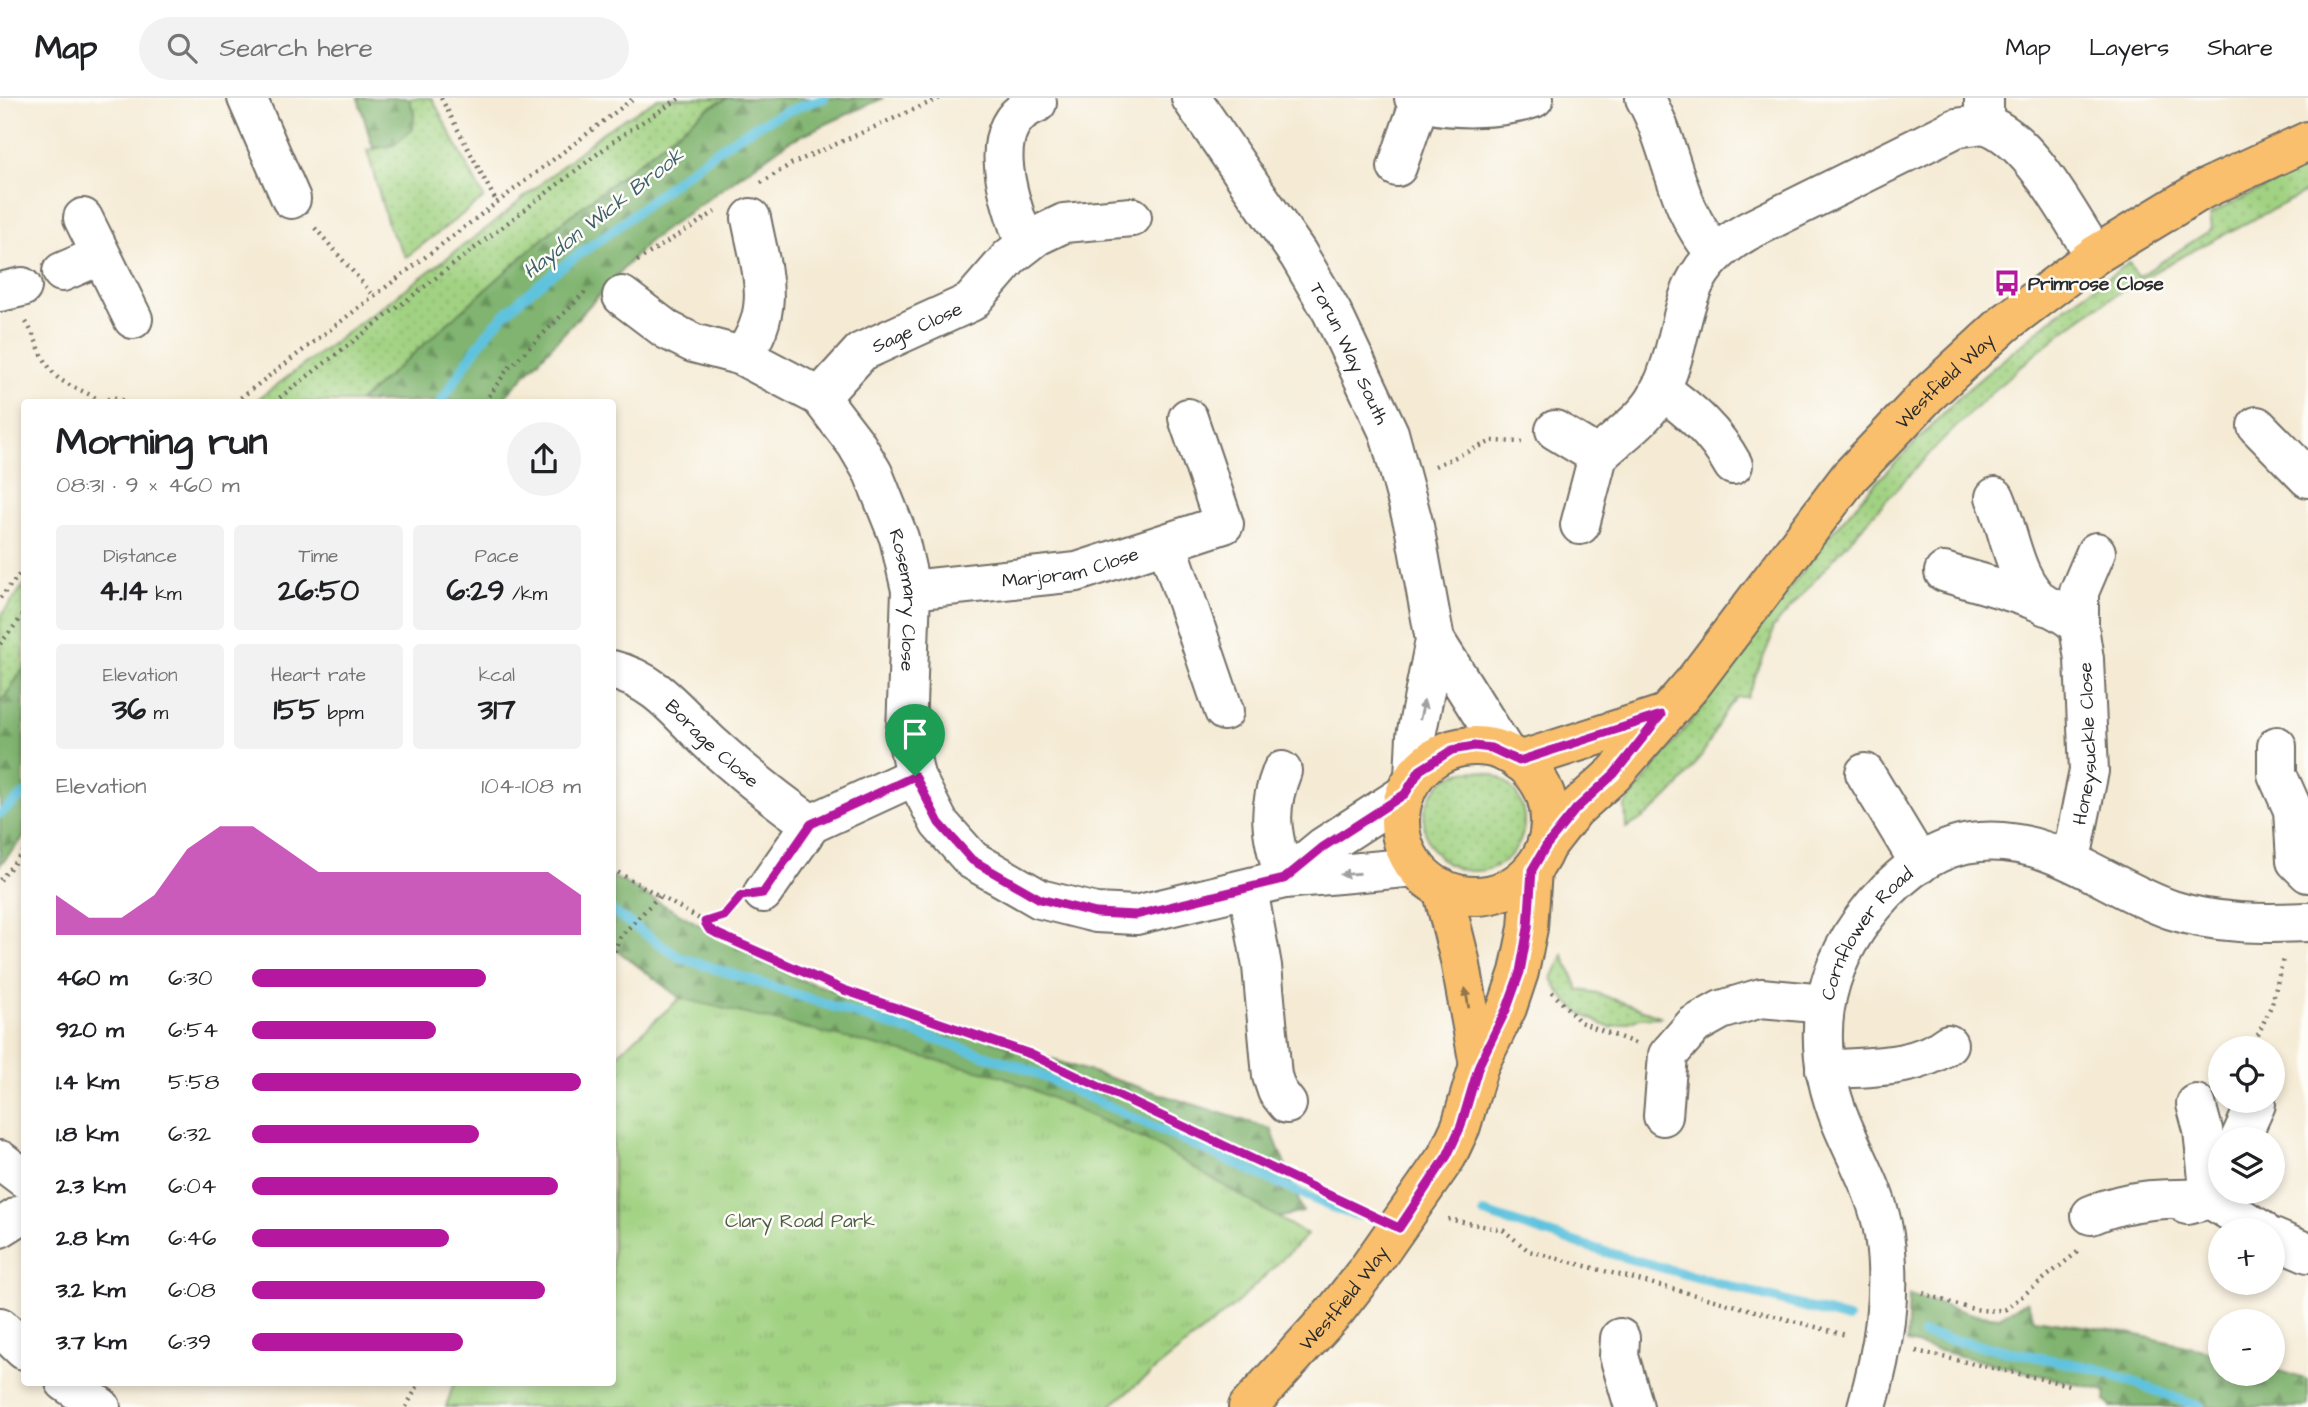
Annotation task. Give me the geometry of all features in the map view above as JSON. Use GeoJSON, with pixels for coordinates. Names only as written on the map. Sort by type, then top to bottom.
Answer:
{"type":"FeatureCollection","features":[{"type":"Feature","properties":{"kind":"main road","name":"Westfield Way"},"geometry":{"type":"LineString","coordinates":[[1429,878],[1472,896],[1507,889],[1539,858],[1576,809],[1614,774],[1661,715],[1724,645],[1833,497],[1884,439],[2004,324],[2095,255],[2202,190],[2308,141]]}},
{"type":"Feature","properties":{"kind":"main road"},"geometry":{"type":"LineString","coordinates":[[1410,785],[1433,759],[1452,750],[1474,746],[1512,757],[1661,715]]}},
{"type":"Feature","properties":{"kind":"main road","name":"Westfield Way"},"geometry":{"type":"LineString","coordinates":[[1248,1407],[1336,1310],[1399,1228],[1461,1126],[1479,1065],[1507,1008],[1520,972],[1539,858],[1550,820],[1547,799],[1539,782],[1512,757]]}},
{"type":"Feature","properties":{"kind":"main road","name":"Westfield Way"},"geometry":{"type":"LineString","coordinates":[[1410,785],[1400,829],[1407,854],[1429,878],[1460,960],[1479,1065]]}},
{"type":"Feature","properties":{"kind":"street"},"geometry":{"type":"LineString","coordinates":[[247,98],[291,199]]}},
{"type":"Feature","properties":{"kind":"street","name":"Torun Way South"},"geometry":{"type":"LineString","coordinates":[[1191,98],[1298,254],[1363,372],[1389,433],[1404,485],[1435,640],[1512,757]]}},
{"type":"Feature","properties":{"kind":"street"},"geometry":{"type":"LineString","coordinates":[[1397,167],[1417,99],[1506,106],[1534,98]]}},
{"type":"Feature","properties":{"kind":"street"},"geometry":{"type":"LineString","coordinates":[[1644,98],[1663,137],[1691,217],[1703,240],[1715,252]]}},
{"type":"Feature","properties":{"kind":"street"},"geometry":{"type":"LineString","coordinates":[[1025,245],[1007,187],[1004,144],[1013,119],[1037,103]]}},
{"type":"Feature","properties":{"kind":"street"},"geometry":{"type":"LineString","coordinates":[[1580,525],[1598,456],[1643,416],[1660,389],[1689,292],[1715,252],[1748,231],[1956,128],[1984,111],[1995,128],[2013,141],[2037,167],[2095,255]]}},
{"type":"Feature","properties":{"kind":"street"},"geometry":{"type":"LineString","coordinates":[[742,356],[758,335],[764,304],[745,203]]}},
{"type":"Feature","properties":{"kind":"street","name":"Sage Close"},"geometry":{"type":"LineString","coordinates":[[820,397],[861,352],[971,302],[1010,257],[1037,236],[1064,223],[1132,217]]}},
{"type":"Feature","properties":{"kind":"street"},"geometry":{"type":"LineString","coordinates":[[83,218],[99,256],[132,319]]}},
{"type":"Feature","properties":{"kind":"street"},"geometry":{"type":"LineString","coordinates":[[62,272],[99,256]]}},
{"type":"Feature","properties":{"kind":"street","name":"Rosemary Close"},"geometry":{"type":"LineString","coordinates":[[613,283],[667,330],[692,343],[742,356],[820,397],[856,444],[873,473],[899,538],[911,590],[906,733],[915,776],[939,823],[972,860],[1040,899],[1096,913],[1136,915],[1284,879],[1429,878]]}},
{"type":"Feature","properties":{"kind":"street"},"geometry":{"type":"LineString","coordinates":[[1660,389],[1706,426],[1720,441],[1733,466]]}},
{"type":"Feature","properties":{"kind":"street","name":"Marjoram Close"},"geometry":{"type":"LineString","coordinates":[[911,590],[1077,572],[1224,524],[1188,418]]}},
{"type":"Feature","properties":{"kind":"street"},"geometry":{"type":"LineString","coordinates":[[2256,426],[2308,478]]}},
{"type":"Feature","properties":{"kind":"street"},"geometry":{"type":"LineString","coordinates":[[1555,430],[1598,456]]}},
{"type":"Feature","properties":{"kind":"street"},"geometry":{"type":"LineString","coordinates":[[1995,497],[2007,525],[2023,579],[2030,591],[2046,606]]}},
{"type":"Feature","properties":{"kind":"street"},"geometry":{"type":"LineString","coordinates":[[1167,544],[1224,711]]}},
{"type":"Feature","properties":{"kind":"street","name":"Honeysuckle Close"},"geometry":{"type":"LineString","coordinates":[[2071,859],[2089,771],[2079,592],[2096,552]]}},
{"type":"Feature","properties":{"kind":"street"},"geometry":{"type":"LineString","coordinates":[[1944,572],[2046,606],[2071,617],[2080,626]]}},
{"type":"Feature","properties":{"kind":"street","name":"Torun Way South"},"geometry":{"type":"LineString","coordinates":[[1410,785],[1416,736],[1435,640]]}},
{"type":"Feature","properties":{"kind":"street","name":"Borage Close"},"geometry":{"type":"LineString","coordinates":[[616,671],[644,680],[656,688],[709,742],[775,799],[811,824]]}},
{"type":"Feature","properties":{"kind":"street"},"geometry":{"type":"LineString","coordinates":[[2277,746],[2277,774],[2293,810],[2296,861],[2308,873]]}},
{"type":"Feature","properties":{"kind":"street"},"geometry":{"type":"LineString","coordinates":[[1282,771],[1272,797],[1270,814],[1284,879]]}},
{"type":"Feature","properties":{"kind":"street"},"geometry":{"type":"LineString","coordinates":[[1865,773],[1920,864]]}},
{"type":"Feature","properties":{"kind":"street"},"geometry":{"type":"LineString","coordinates":[[763,893],[811,824],[915,776]]}},
{"type":"Feature","properties":{"kind":"street","name":"Rosemary Close"},"geometry":{"type":"LineString","coordinates":[[1284,879],[1323,847],[1410,785]]}},
{"type":"Feature","properties":{"kind":"street","name":"Cornflower Road"},"geometry":{"type":"LineString","coordinates":[[1867,1407],[1882,1345],[1889,1282],[1884,1234],[1876,1202],[1841,1121],[1825,1070],[1821,1044],[1825,1004],[1839,960],[1858,925],[1880,898],[1920,864],[1955,846],[1981,841],[2037,849],[2071,859],[2134,894],[2174,910],[2217,919],[2270,923],[2297,935]]}},
{"type":"Feature","properties":{"kind":"street"},"geometry":{"type":"LineString","coordinates":[[1248,889],[1262,966],[1272,1076],[1277,1091],[1287,1104]]}},
{"type":"Feature","properties":{"kind":"street"},"geometry":{"type":"LineString","coordinates":[[1663,1116],[1668,1055],[1694,1026],[1721,1010],[1761,998],[1825,1004]]}},
{"type":"Feature","properties":{"kind":"street"},"geometry":{"type":"LineString","coordinates":[[1825,1070],[1913,1062],[1935,1054],[1948,1044]]}},
{"type":"Feature","properties":{"kind":"street"},"geometry":{"type":"LineString","coordinates":[[2196,1104],[2208,1156]]}},
{"type":"Feature","properties":{"kind":"street"},"geometry":{"type":"LineString","coordinates":[[0,1160],[21,1176]]}},
{"type":"Feature","properties":{"kind":"street"},"geometry":{"type":"LineString","coordinates":[[2089,1230],[2132,1202],[2208,1193]]}},
{"type":"Feature","properties":{"kind":"street"},"geometry":{"type":"LineString","coordinates":[[2171,1209],[2208,1195]]}},
{"type":"Feature","properties":{"kind":"street"},"geometry":{"type":"LineString","coordinates":[[2230,1204],[2246,1218]]}},
{"type":"Feature","properties":{"kind":"street"},"geometry":{"type":"LineString","coordinates":[[0,1228],[21,1215]]}},
{"type":"Feature","properties":{"kind":"street"},"geometry":{"type":"LineString","coordinates":[[2285,1243],[2308,1254]]}},
{"type":"Feature","properties":{"kind":"street"},"geometry":{"type":"LineString","coordinates":[[0,1327],[21,1347]]}},
{"type":"Feature","properties":{"kind":"street"},"geometry":{"type":"LineString","coordinates":[[1620,1338],[1620,1364],[1634,1407]]}},
{"type":"Feature","properties":{"kind":"street"},"geometry":{"type":"LineString","coordinates":[[71,1386],[101,1407]]}},
{"type":"Feature","properties":{"kind":"path"},"geometry":{"type":"LineString","coordinates":[[441,98],[496,201]]}},
{"type":"Feature","properties":{"kind":"path"},"geometry":{"type":"LineString","coordinates":[[239,399],[634,98]]}},
{"type":"Feature","properties":{"kind":"path"},"geometry":{"type":"LineString","coordinates":[[278,399],[622,135],[680,98]]}},
{"type":"Feature","properties":{"kind":"path"},"geometry":{"type":"LineString","coordinates":[[487,399],[506,370],[613,283],[745,203],[791,164],[940,98]]}},
{"type":"Feature","properties":{"kind":"path"},"geometry":{"type":"LineString","coordinates":[[291,199],[374,296]]}},
{"type":"Feature","properties":{"kind":"path"},"geometry":{"type":"LineString","coordinates":[[15,299],[52,371],[63,381],[98,399]]}},
{"type":"Feature","properties":{"kind":"path"},"geometry":{"type":"LineString","coordinates":[[1428,470],[1492,441],[1508,439],[1540,446],[1555,430]]}},
{"type":"Feature","properties":{"kind":"path"},"geometry":{"type":"LineString","coordinates":[[0,598],[21,573]]}},
{"type":"Feature","properties":{"kind":"path"},"geometry":{"type":"LineString","coordinates":[[0,644],[21,618]]}},
{"type":"Feature","properties":{"kind":"path"},"geometry":{"type":"LineString","coordinates":[[0,880],[21,855]]}},
{"type":"Feature","properties":{"kind":"path"},"geometry":{"type":"LineString","coordinates":[[616,871],[659,896],[664,896],[705,922],[709,929],[718,934],[844,990],[1030,1054],[1399,1228],[1452,1219],[1480,1224],[1503,1230],[1529,1251],[1882,1345],[1945,1356],[2068,1385]]}},
{"type":"Feature","properties":{"kind":"path"},"geometry":{"type":"LineString","coordinates":[[705,922],[724,916],[741,896],[763,893]]}},
{"type":"Feature","properties":{"kind":"path"},"geometry":{"type":"LineString","coordinates":[[616,948],[620,937],[659,896]]}},
{"type":"Feature","properties":{"kind":"path"},"geometry":{"type":"LineString","coordinates":[[2257,1036],[2297,935]]}},
{"type":"Feature","properties":{"kind":"path"},"geometry":{"type":"LineString","coordinates":[[1520,972],[1536,976],[1580,1022],[1668,1055]]}},
{"type":"Feature","properties":{"kind":"path"},"geometry":{"type":"LineString","coordinates":[[1889,1282],[1992,1312],[2006,1309],[2089,1230]]}},
{"type":"Feature","properties":{"kind":"path"},"geometry":{"type":"LineString","coordinates":[[406,1407],[417,1386]]}},
{"type":"Feature","properties":{"kind":"green space"},"geometry":{"type":"Polygon","coordinates":[[[358,98],[409,98],[414,113],[413,129],[394,145],[373,148],[358,98]]]}},
{"type":"Feature","properties":{"kind":"green space"},"geometry":{"type":"Polygon","coordinates":[[[409,98],[432,98],[484,198],[406,257],[389,228],[367,150],[394,145],[414,113],[409,98]]]}},
{"type":"Feature","properties":{"kind":"green space"},"geometry":{"type":"Polygon","coordinates":[[[658,98],[728,98],[708,108],[556,227],[362,399],[258,399],[491,225],[603,132],[658,98]]]}},
{"type":"Feature","properties":{"kind":"green space"},"geometry":{"type":"Polygon","coordinates":[[[728,98],[883,98],[789,141],[649,241],[503,399],[362,399],[556,227],[708,108],[728,98]]]}},
{"type":"Feature","properties":{"kind":"green space"},"geometry":{"type":"Polygon","coordinates":[[[2308,166],[2308,191],[2118,293],[2060,334],[1982,401],[1875,513],[1772,629],[1771,639],[1747,697],[1737,697],[1732,703],[1699,760],[1671,794],[1626,828],[1625,805],[1705,703],[1827,538],[1869,490],[1961,395],[2066,307],[2129,263],[2138,277],[2212,229],[2210,214],[2308,166]]]}},
{"type":"Feature","properties":{"kind":"green space"},"geometry":{"type":"Polygon","coordinates":[[[21,589],[21,672],[0,704],[0,617],[21,589]]]}},
{"type":"Feature","properties":{"kind":"green space"},"geometry":{"type":"Polygon","coordinates":[[[21,672],[21,840],[0,865],[0,704],[21,672]]]}},
{"type":"Feature","properties":{"kind":"green space"},"geometry":{"type":"Polygon","coordinates":[[[1474,771],[1493,775],[1509,786],[1520,802],[1524,821],[1520,840],[1509,856],[1493,867],[1474,871],[1455,867],[1439,856],[1428,840],[1424,821],[1428,802],[1439,786],[1455,775],[1474,771]]]}},
{"type":"Feature","properties":{"kind":"green space"},"geometry":{"type":"Polygon","coordinates":[[[616,878],[795,978],[1271,1129],[1303,1212],[1227,1229],[1017,1117],[680,998],[616,949],[616,878]]]}},
{"type":"Feature","properties":{"kind":"green space"},"geometry":{"type":"Polygon","coordinates":[[[1563,955],[1579,990],[1597,993],[1662,1017],[1640,1018],[1611,1028],[1584,1015],[1562,996],[1552,978],[1563,955]]]}},
{"type":"Feature","properties":{"kind":"green space","name":"Clary Road Park"},"geometry":{"type":"Polygon","coordinates":[[[680,998],[1002,1076],[1154,1144],[1307,1235],[1235,1305],[1109,1407],[446,1407],[453,1386],[616,1386],[616,1060],[619,1053],[680,998]]]}},
{"type":"Feature","properties":{"kind":"green space"},"geometry":{"type":"Polygon","coordinates":[[[1909,1295],[1972,1314],[1999,1317],[2027,1301],[2034,1319],[2124,1332],[2208,1351],[2208,1386],[2285,1386],[2285,1373],[2308,1380],[2308,1407],[2111,1407],[2105,1401],[2106,1391],[1907,1343],[1909,1295]]]}},
{"type":"Feature","properties":{"kind":"waterway","name":"Haydon Wick Brook"},"geometry":{"type":"LineString","coordinates":[[443,399],[485,336],[544,280],[714,152],[766,121],[824,98]]}},
{"type":"Feature","properties":{"kind":"waterway","name":"Haydon Wick Brook"},"geometry":{"type":"LineString","coordinates":[[0,814],[21,796]]}},
{"type":"Feature","properties":{"kind":"waterway"},"geometry":{"type":"LineString","coordinates":[[616,914],[679,957],[1024,1068],[1336,1209],[1358,1215]]}},
{"type":"Feature","properties":{"kind":"waterway"},"geometry":{"type":"LineString","coordinates":[[1484,1213],[1602,1251],[1848,1319]]}},
{"type":"Feature","properties":{"kind":"waterway"},"geometry":{"type":"LineString","coordinates":[[1923,1334],[2097,1369],[2200,1407]]}},
{"type":"Feature","properties":{"kind":"place","name":"Primrose Close"},"geometry":{"type":"Point","coordinates":[2007,283]}},
{"type":"Feature","properties":{"kind":"route"},"geometry":{"type":"LineString","coordinates":[[1661,715],[1614,774],[1576,809],[1546,846],[1532,870],[1528,928],[1520,972],[1507,1008],[1479,1065],[1461,1126],[1447,1156],[1399,1228],[1030,1054],[844,990],[709,929],[705,922],[719,920],[741,896],[763,893],[811,824],[915,776],[939,823],[972,860],[1040,899],[1096,913],[1136,915],[1284,879],[1323,847],[1405,794],[1420,770],[1441,754],[1474,746],[1506,753],[1519,761],[1661,715]]}}]}
